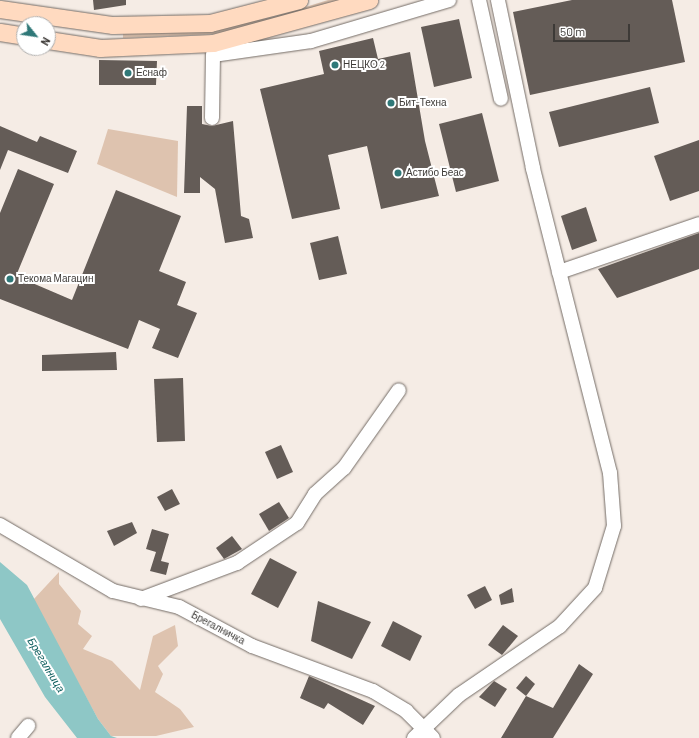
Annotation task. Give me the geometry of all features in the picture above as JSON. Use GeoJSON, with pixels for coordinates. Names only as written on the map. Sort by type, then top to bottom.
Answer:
{"type":"FeatureCollection","features":[{"type":"Feature","properties":{"kind":"main road"},"geometry":{"type":"LineString","coordinates":[[0,9],[113,25],[210,22],[299,0]]}},
{"type":"Feature","properties":{"kind":"main road"},"geometry":{"type":"LineString","coordinates":[[56,41],[89,46],[213,43],[369,0]]}},
{"type":"Feature","properties":{"kind":"main road"},"geometry":{"type":"LineString","coordinates":[[89,46],[92,22]]}},
{"type":"Feature","properties":{"kind":"main road"},"geometry":{"type":"LineString","coordinates":[[0,32],[16,35]]}},
{"type":"Feature","properties":{"kind":"street"},"geometry":{"type":"LineString","coordinates":[[212,118],[212,54],[311,41],[449,0]]}},
{"type":"Feature","properties":{"kind":"street"},"geometry":{"type":"LineString","coordinates":[[479,0],[501,99]]}},
{"type":"Feature","properties":{"kind":"street"},"geometry":{"type":"LineString","coordinates":[[414,738],[429,733],[459,695],[560,626],[594,588],[614,526],[610,473],[559,272],[498,0]]}},
{"type":"Feature","properties":{"kind":"street"},"geometry":{"type":"LineString","coordinates":[[559,272],[699,224]]}},
{"type":"Feature","properties":{"kind":"street"},"geometry":{"type":"LineString","coordinates":[[141,599],[237,563],[297,523],[315,494],[348,463],[398,390]]}},
{"type":"Feature","properties":{"kind":"street","name":"Брегалничка"},"geometry":{"type":"LineString","coordinates":[[0,525],[97,583],[141,599],[179,607],[252,646],[373,691],[429,733]]}},
{"type":"Feature","properties":{"kind":"street"},"geometry":{"type":"LineString","coordinates":[[18,738],[28,726]]}},
{"type":"Feature","properties":{"kind":"shaded area"},"geometry":{"type":"Polygon","coordinates":[[[328,0],[351,0],[215,34],[123,38],[123,34],[215,28],[274,17],[328,0]]]}},
{"type":"Feature","properties":{"kind":"shaded area"},"geometry":{"type":"Polygon","coordinates":[[[108,129],[178,141],[177,197],[97,164],[108,129]]]}},
{"type":"Feature","properties":{"kind":"shaded area"},"geometry":{"type":"Polygon","coordinates":[[[59,572],[59,584],[81,611],[78,624],[92,636],[83,649],[112,661],[140,690],[153,636],[175,625],[178,646],[158,666],[163,674],[155,692],[180,709],[194,727],[156,736],[111,736],[98,719],[33,600],[59,572]]]}},
{"type":"Feature","properties":{"kind":"water","name":"Брегалница"},"geometry":{"type":"Polygon","coordinates":[[[0,562],[27,585],[98,719],[111,736],[117,738],[77,738],[45,697],[0,619],[0,562]]]}},
{"type":"Feature","properties":{"kind":"building"},"geometry":{"type":"Polygon","coordinates":[[[93,0],[126,0],[126,5],[94,10],[93,0]]]}},
{"type":"Feature","properties":{"kind":"building"},"geometry":{"type":"Polygon","coordinates":[[[572,0],[672,0],[685,62],[530,95],[513,12],[572,0]]]}},
{"type":"Feature","properties":{"kind":"building"},"geometry":{"type":"Polygon","coordinates":[[[459,19],[472,78],[434,87],[421,27],[459,19]]]}},
{"type":"Feature","properties":{"kind":"building"},"geometry":{"type":"Polygon","coordinates":[[[373,38],[378,59],[410,52],[425,141],[439,196],[381,209],[367,146],[328,155],[340,209],[292,219],[260,89],[324,74],[319,51],[373,38]]]}},
{"type":"Feature","properties":{"kind":"building","name":"Еснаф"},"geometry":{"type":"Polygon","coordinates":[[[99,60],[157,61],[156,85],[99,85],[99,60]]]}},
{"type":"Feature","properties":{"kind":"building"},"geometry":{"type":"Polygon","coordinates":[[[650,87],[659,123],[559,147],[549,112],[650,87]]]}},
{"type":"Feature","properties":{"kind":"building"},"geometry":{"type":"Polygon","coordinates":[[[187,106],[202,106],[202,124],[212,126],[233,121],[241,216],[249,219],[253,238],[225,243],[215,189],[200,177],[200,193],[184,193],[187,106]]]}},
{"type":"Feature","properties":{"kind":"building"},"geometry":{"type":"Polygon","coordinates":[[[482,113],[499,181],[456,192],[439,124],[482,113]]]}},
{"type":"Feature","properties":{"kind":"building"},"geometry":{"type":"Polygon","coordinates":[[[0,126],[37,142],[40,136],[77,151],[68,173],[8,150],[0,170],[0,126]]]}},
{"type":"Feature","properties":{"kind":"building"},"geometry":{"type":"Polygon","coordinates":[[[699,140],[699,191],[670,201],[654,156],[699,140]]]}},
{"type":"Feature","properties":{"kind":"building"},"geometry":{"type":"Polygon","coordinates":[[[18,169],[54,184],[16,276],[72,300],[116,190],[181,216],[159,271],[186,282],[177,305],[197,313],[178,358],[152,348],[160,329],[139,320],[128,349],[0,299],[0,213],[18,169]]]}},
{"type":"Feature","properties":{"kind":"building"},"geometry":{"type":"Polygon","coordinates":[[[586,207],[597,241],[572,250],[561,216],[586,207]]]}},
{"type":"Feature","properties":{"kind":"building"},"geometry":{"type":"Polygon","coordinates":[[[699,233],[699,269],[617,298],[598,269],[699,233]]]}},
{"type":"Feature","properties":{"kind":"building"},"geometry":{"type":"Polygon","coordinates":[[[338,236],[347,274],[319,280],[310,243],[338,236]]]}},
{"type":"Feature","properties":{"kind":"building"},"geometry":{"type":"Polygon","coordinates":[[[116,352],[117,370],[42,371],[42,355],[116,352]]]}},
{"type":"Feature","properties":{"kind":"building"},"geometry":{"type":"Polygon","coordinates":[[[183,378],[185,441],[157,442],[154,379],[183,378]]]}},
{"type":"Feature","properties":{"kind":"building"},"geometry":{"type":"Polygon","coordinates":[[[281,445],[293,472],[277,479],[265,452],[281,445]]]}},
{"type":"Feature","properties":{"kind":"building"},"geometry":{"type":"Polygon","coordinates":[[[172,489],[180,504],[165,511],[157,497],[172,489]]]}},
{"type":"Feature","properties":{"kind":"building"},"geometry":{"type":"Polygon","coordinates":[[[279,502],[289,518],[269,531],[259,514],[279,502]]]}},
{"type":"Feature","properties":{"kind":"building"},"geometry":{"type":"Polygon","coordinates":[[[132,522],[137,533],[114,546],[107,531],[132,522]]]}},
{"type":"Feature","properties":{"kind":"building"},"geometry":{"type":"Polygon","coordinates":[[[152,529],[169,534],[161,561],[169,563],[166,575],[150,571],[156,552],[146,549],[152,529]]]}},
{"type":"Feature","properties":{"kind":"building"},"geometry":{"type":"Polygon","coordinates":[[[232,536],[242,549],[224,559],[216,548],[232,536]]]}},
{"type":"Feature","properties":{"kind":"building"},"geometry":{"type":"Polygon","coordinates":[[[270,558],[297,572],[278,608],[251,594],[270,558]]]}},
{"type":"Feature","properties":{"kind":"building"},"geometry":{"type":"Polygon","coordinates":[[[485,586],[492,600],[475,609],[467,595],[485,586]]]}},
{"type":"Feature","properties":{"kind":"building"},"geometry":{"type":"Polygon","coordinates":[[[512,588],[514,602],[501,605],[499,595],[512,588]]]}},
{"type":"Feature","properties":{"kind":"building"},"geometry":{"type":"Polygon","coordinates":[[[318,601],[371,622],[352,659],[311,641],[318,601]]]}},
{"type":"Feature","properties":{"kind":"building"},"geometry":{"type":"Polygon","coordinates":[[[393,621],[422,636],[410,661],[381,646],[393,621]]]}},
{"type":"Feature","properties":{"kind":"building"},"geometry":{"type":"Polygon","coordinates":[[[503,625],[518,636],[502,655],[488,645],[503,625]]]}},
{"type":"Feature","properties":{"kind":"building"},"geometry":{"type":"Polygon","coordinates":[[[579,664],[593,674],[553,738],[501,738],[526,696],[553,708],[579,664]]]}},
{"type":"Feature","properties":{"kind":"building"},"geometry":{"type":"Polygon","coordinates":[[[309,676],[375,706],[363,725],[328,703],[324,709],[300,698],[309,676]]]}},
{"type":"Feature","properties":{"kind":"building"},"geometry":{"type":"Polygon","coordinates":[[[526,676],[535,684],[526,696],[516,688],[526,676]]]}},
{"type":"Feature","properties":{"kind":"building"},"geometry":{"type":"Polygon","coordinates":[[[494,681],[507,689],[495,707],[479,697],[494,681]]]}},
{"type":"Feature","properties":{"kind":"place","name":"НЕЦКО 2"},"geometry":{"type":"Point","coordinates":[335,65]}},
{"type":"Feature","properties":{"kind":"place","name":"Еснаф"},"geometry":{"type":"Point","coordinates":[128,73]}},
{"type":"Feature","properties":{"kind":"place","name":"Бит-Техна"},"geometry":{"type":"Point","coordinates":[391,103]}},
{"type":"Feature","properties":{"kind":"place","name":"Астибо Беас"},"geometry":{"type":"Point","coordinates":[398,173]}},
{"type":"Feature","properties":{"kind":"place","name":"Текома Магацин"},"geometry":{"type":"Point","coordinates":[10,279]}}]}
